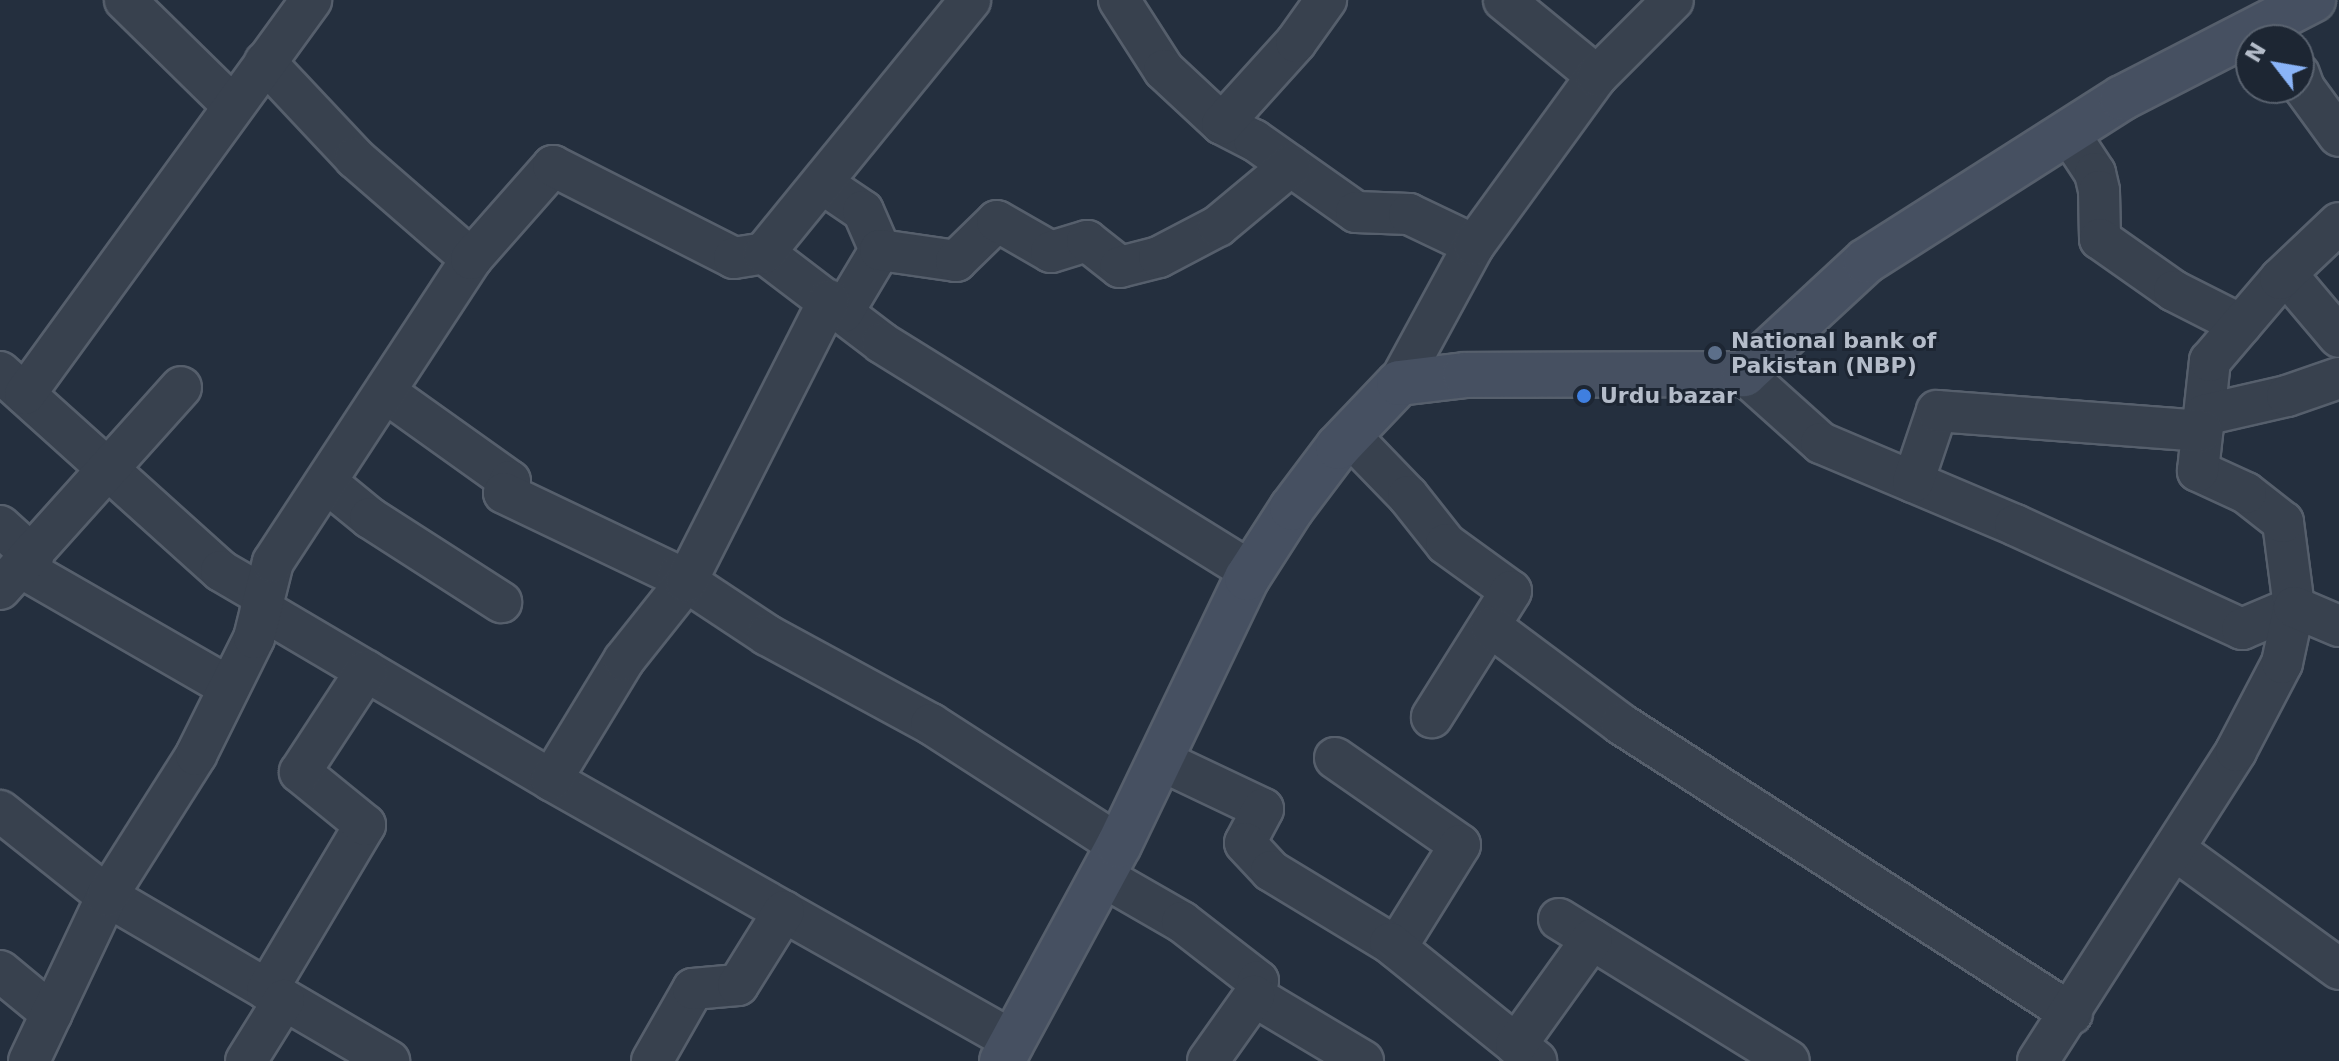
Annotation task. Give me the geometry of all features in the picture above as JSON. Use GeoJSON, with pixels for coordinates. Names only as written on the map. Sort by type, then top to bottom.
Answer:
{"type":"FeatureCollection","features":[{"type":"Feature","properties":{"kind":"main road"},"geometry":{"type":"LineString","coordinates":[[1007,1055],[1110,861],[1251,572],[1292,508],[1349,435],[1399,383],[1465,375],[1744,374],[1866,261],[2122,98],[2293,19]]}},
{"type":"Feature","properties":{"kind":"street"},"geometry":{"type":"LineString","coordinates":[[126,0],[233,106]]}},
{"type":"Feature","properties":{"kind":"street"},"geometry":{"type":"LineString","coordinates":[[311,0],[233,106],[12,383],[221,571],[263,603],[366,671],[551,780],[784,911],[1007,1055]]}},
{"type":"Feature","properties":{"kind":"street"},"geometry":{"type":"LineString","coordinates":[[29,1061],[107,896],[196,755],[254,638],[273,562],[471,259],[553,166],[734,258],[764,253],[970,0]]}},
{"type":"Feature","properties":{"kind":"street"},"geometry":{"type":"LineString","coordinates":[[1222,124],[1296,42],[1326,0]]}},
{"type":"Feature","properties":{"kind":"street"},"geometry":{"type":"LineString","coordinates":[[1504,0],[1597,76]]}},
{"type":"Feature","properties":{"kind":"street"},"geometry":{"type":"LineString","coordinates":[[1399,383],[1474,245],[1597,76],[1673,0]]}},
{"type":"Feature","properties":{"kind":"street"},"geometry":{"type":"LineString","coordinates":[[1123,2],[1164,70],[1222,124],[1254,140],[1356,212],[1409,214],[1474,245]]}},
{"type":"Feature","properties":{"kind":"street"},"geometry":{"type":"LineString","coordinates":[[265,62],[355,158],[471,259]]}},
{"type":"Feature","properties":{"kind":"street"},"geometry":{"type":"LineString","coordinates":[[2315,103],[2339,136]]}},
{"type":"Feature","properties":{"kind":"street"},"geometry":{"type":"LineString","coordinates":[[2068,132],[2095,173],[2099,191],[2100,239],[2174,291],[2241,325]]}},
{"type":"Feature","properties":{"kind":"street"},"geometry":{"type":"LineString","coordinates":[[880,250],[956,261],[997,221],[1051,252],[1087,241],[1120,267],[1159,257],[1218,226],[1290,166]]}},
{"type":"Feature","properties":{"kind":"street"},"geometry":{"type":"LineString","coordinates":[[823,184],[863,211],[880,250]]}},
{"type":"Feature","properties":{"kind":"street"},"geometry":{"type":"LineString","coordinates":[[2038,1061],[2072,1014],[2236,751],[2282,663],[2294,607],[2283,522],[2246,493],[2198,471],[2210,361],[2286,274],[2339,223]]}},
{"type":"Feature","properties":{"kind":"street"},"geometry":{"type":"LineString","coordinates":[[551,780],[624,660],[686,582],[836,306],[880,250]]}},
{"type":"Feature","properties":{"kind":"street"},"geometry":{"type":"LineString","coordinates":[[764,253],[882,343],[1251,572]]}},
{"type":"Feature","properties":{"kind":"street"},"geometry":{"type":"LineString","coordinates":[[2286,274],[2339,337]]}},
{"type":"Feature","properties":{"kind":"street"},"geometry":{"type":"LineString","coordinates":[[1744,374],[1821,443],[2242,629],[2294,607],[2339,626]]}},
{"type":"Feature","properties":{"kind":"street"},"geometry":{"type":"LineString","coordinates":[[1913,482],[1937,411],[2203,423],[2339,378]]}},
{"type":"Feature","properties":{"kind":"street"},"geometry":{"type":"LineString","coordinates":[[18,571],[181,387]]}},
{"type":"Feature","properties":{"kind":"street"},"geometry":{"type":"LineString","coordinates":[[385,392],[510,481],[504,493],[686,582],[767,635],[931,724],[1110,861],[1258,981],[1254,996],[1208,1061]]}},
{"type":"Feature","properties":{"kind":"street"},"geometry":{"type":"LineString","coordinates":[[1349,435],[1408,496],[1446,544],[1511,591],[1432,717]]}},
{"type":"Feature","properties":{"kind":"street"},"geometry":{"type":"LineString","coordinates":[[326,482],[370,518],[501,602]]}},
{"type":"Feature","properties":{"kind":"street"},"geometry":{"type":"LineString","coordinates":[[0,526],[18,571],[229,687]]}},
{"type":"Feature","properties":{"kind":"street"},"geometry":{"type":"LineString","coordinates":[[1491,627],[1621,724],[2072,1014]]}},
{"type":"Feature","properties":{"kind":"street"},"geometry":{"type":"LineString","coordinates":[[246,1061],[276,995],[365,825],[300,772],[366,671]]}},
{"type":"Feature","properties":{"kind":"street"},"geometry":{"type":"LineString","coordinates":[[1335,758],[1460,845],[1396,948]]}},
{"type":"Feature","properties":{"kind":"street"},"geometry":{"type":"LineString","coordinates":[[1160,760],[1263,809],[1245,843],[1271,871],[1396,948],[1526,1053],[1575,929],[1789,1061]]}},
{"type":"Feature","properties":{"kind":"street"},"geometry":{"type":"LineString","coordinates":[[0,811],[107,896],[389,1061]]}},
{"type":"Feature","properties":{"kind":"street"},"geometry":{"type":"LineString","coordinates":[[2174,849],[2339,969]]}},
{"type":"Feature","properties":{"kind":"street"},"geometry":{"type":"LineString","coordinates":[[652,1061],[693,989],[738,985],[784,911]]}},
{"type":"Feature","properties":{"kind":"street"},"geometry":{"type":"LineString","coordinates":[[0,971],[52,1014]]}},
{"type":"Feature","properties":{"kind":"street"},"geometry":{"type":"LineString","coordinates":[[1254,996],[1363,1061]]}},
{"type":"Feature","properties":{"kind":"place","name":"National bank of Pakistan (NBP)"},"geometry":{"type":"Point","coordinates":[1715,353]}},
{"type":"Feature","properties":{"kind":"place","name":"Urdu bazar"},"geometry":{"type":"Point","coordinates":[1584,396]}}]}
